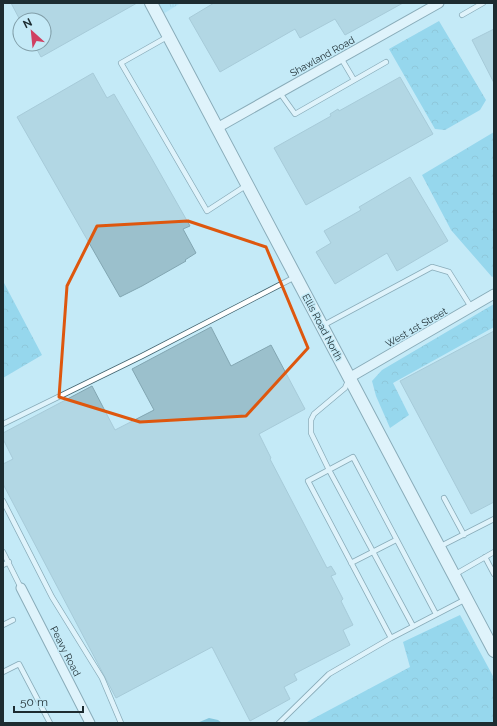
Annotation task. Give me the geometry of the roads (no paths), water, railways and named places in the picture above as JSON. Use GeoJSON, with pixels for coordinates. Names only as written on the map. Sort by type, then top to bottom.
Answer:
{"type":"FeatureCollection","features":[{"type":"Feature","properties":{"kind":"street","name":"Ellis Road North"},"geometry":{"type":"LineString","coordinates":[[151,3],[494,651]]}},
{"type":"Feature","properties":{"kind":"street","name":"Shawland Road"},"geometry":{"type":"LineString","coordinates":[[217,128],[439,3]]}},
{"type":"Feature","properties":{"kind":"street","name":"West 1st Street"},"geometry":{"type":"LineString","coordinates":[[349,378],[494,294]]}},
{"type":"Feature","properties":{"kind":"street","name":"Peavy Road"},"geometry":{"type":"LineString","coordinates":[[21,588],[90,723]]}},
{"type":"Feature","properties":{"kind":"lane"},"geometry":{"type":"LineString","coordinates":[[462,14],[483,3]]}},
{"type":"Feature","properties":{"kind":"lane"},"geometry":{"type":"LineString","coordinates":[[169,36],[121,63],[207,212],[247,185]]}},
{"type":"Feature","properties":{"kind":"lane"},"geometry":{"type":"LineString","coordinates":[[341,58],[354,80]]}},
{"type":"Feature","properties":{"kind":"lane"},"geometry":{"type":"LineString","coordinates":[[280,93],[295,114],[386,62]]}},
{"type":"Feature","properties":{"kind":"lane"},"geometry":{"type":"LineString","coordinates":[[322,326],[432,267],[449,272],[471,307]]}},
{"type":"Feature","properties":{"kind":"lane"},"geometry":{"type":"LineString","coordinates":[[3,424],[142,356],[296,276]]}},
{"type":"Feature","properties":{"kind":"lane"},"geometry":{"type":"LineString","coordinates":[[349,378],[345,388],[314,414],[311,420],[311,433],[372,552],[413,626]]}},
{"type":"Feature","properties":{"kind":"lane"},"geometry":{"type":"LineString","coordinates":[[391,638],[308,481],[353,457],[436,614]]}},
{"type":"Feature","properties":{"kind":"lane"},"geometry":{"type":"LineString","coordinates":[[444,498],[464,535]]}},
{"type":"Feature","properties":{"kind":"lane"},"geometry":{"type":"LineString","coordinates":[[3,501],[52,597],[102,678],[121,723]]}},
{"type":"Feature","properties":{"kind":"lane"},"geometry":{"type":"LineString","coordinates":[[439,547],[494,519]]}},
{"type":"Feature","properties":{"kind":"lane"},"geometry":{"type":"LineString","coordinates":[[351,563],[396,540]]}},
{"type":"Feature","properties":{"kind":"lane"},"geometry":{"type":"LineString","coordinates":[[3,552],[21,588]]}},
{"type":"Feature","properties":{"kind":"lane"},"geometry":{"type":"LineString","coordinates":[[454,575],[494,552]]}},
{"type":"Feature","properties":{"kind":"lane"},"geometry":{"type":"LineString","coordinates":[[485,557],[494,574]]}},
{"type":"Feature","properties":{"kind":"lane"},"geometry":{"type":"LineString","coordinates":[[3,565],[8,562]]}},
{"type":"Feature","properties":{"kind":"lane"},"geometry":{"type":"LineString","coordinates":[[279,723],[329,674],[373,647],[466,599]]}},
{"type":"Feature","properties":{"kind":"lane"},"geometry":{"type":"LineString","coordinates":[[3,625],[13,620]]}},
{"type":"Feature","properties":{"kind":"lane"},"geometry":{"type":"LineString","coordinates":[[3,672],[20,664],[50,723]]}}]}
